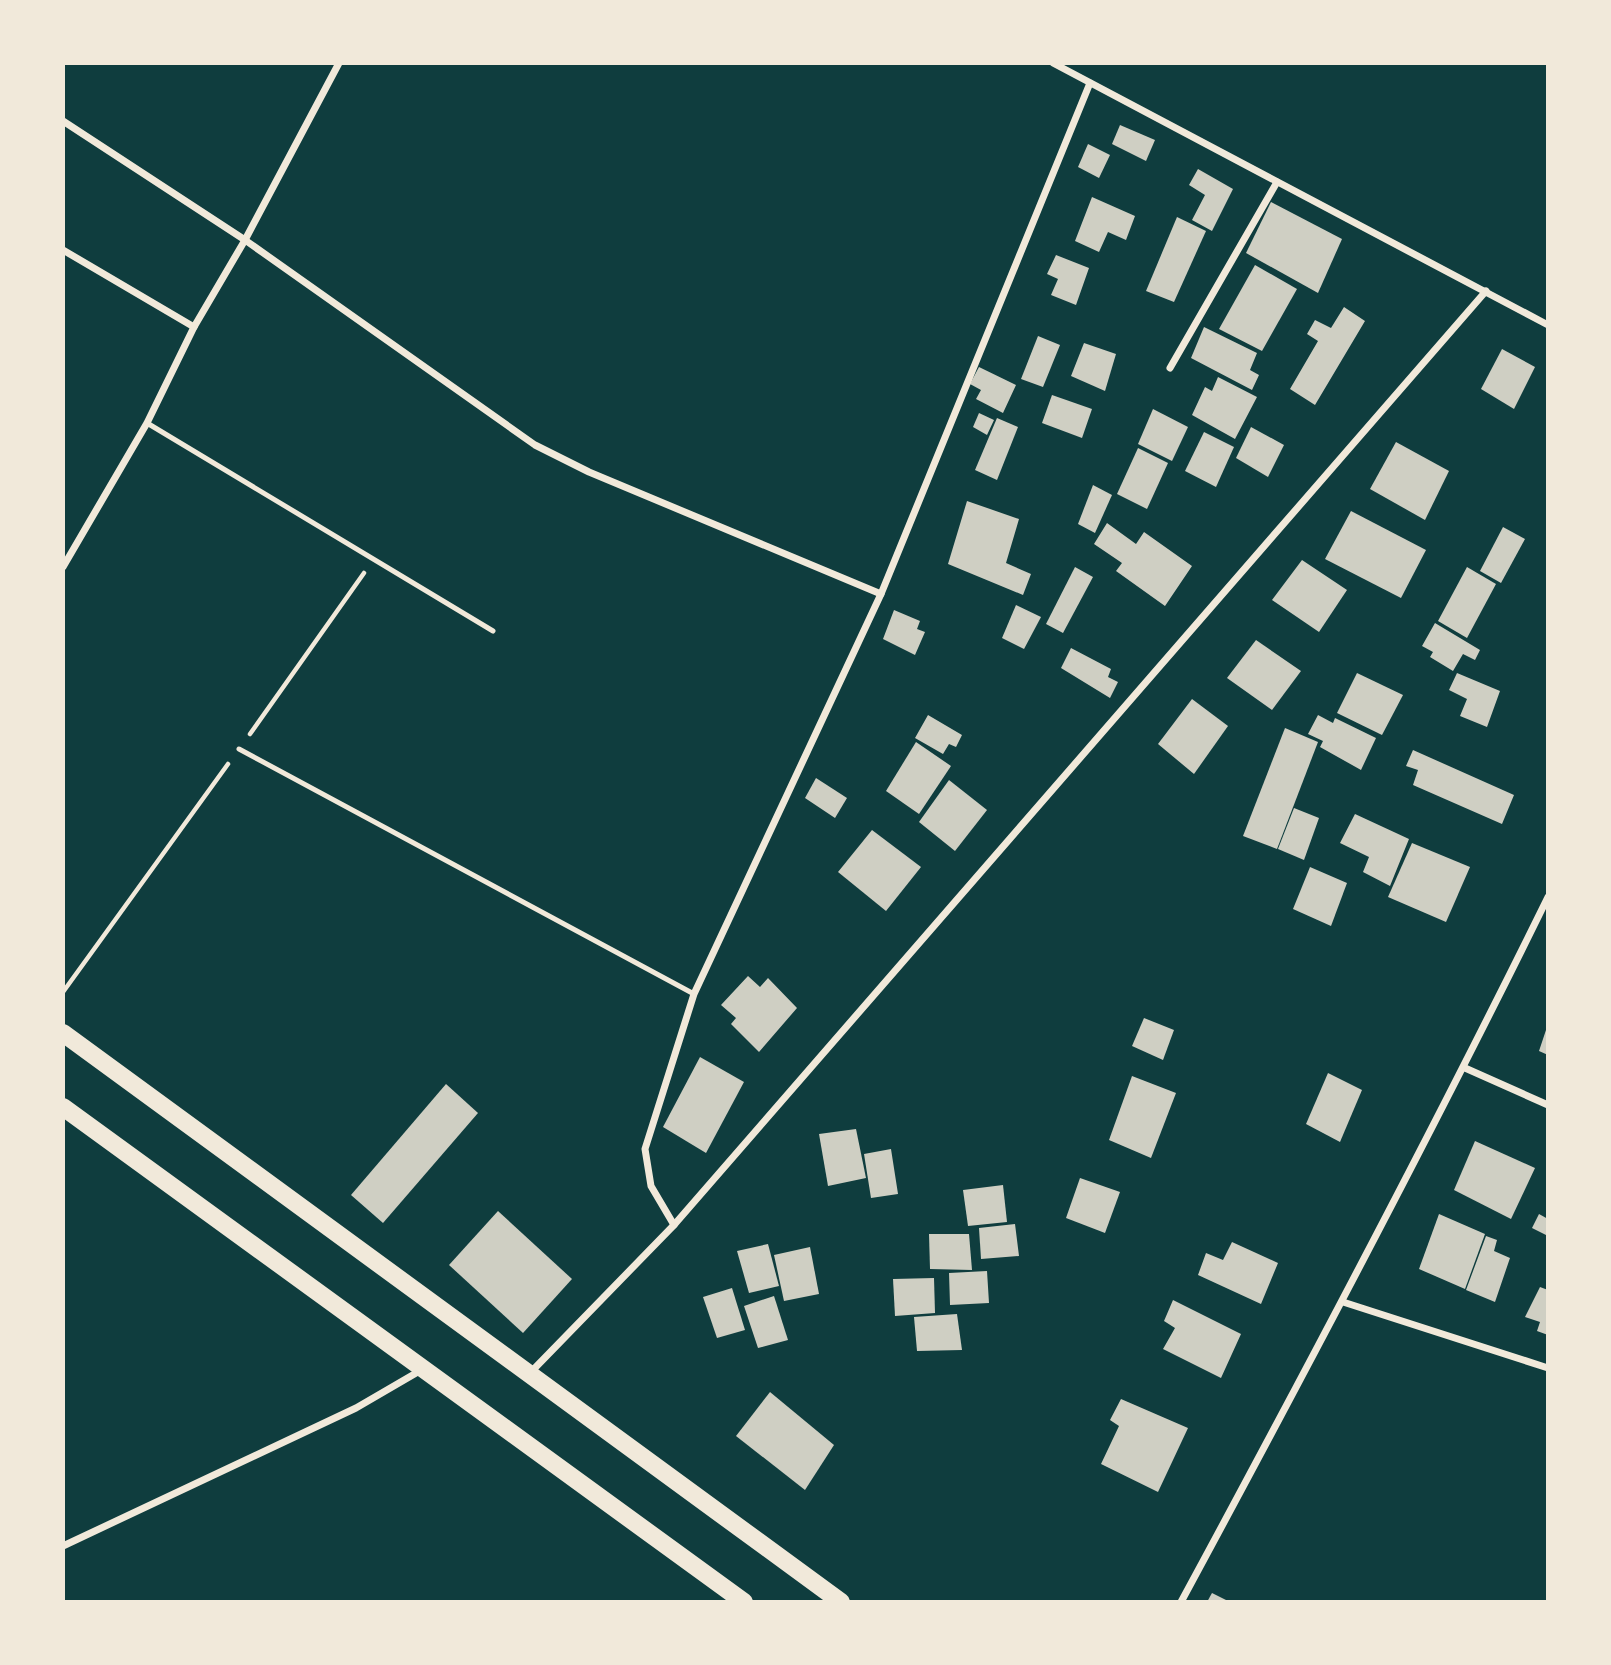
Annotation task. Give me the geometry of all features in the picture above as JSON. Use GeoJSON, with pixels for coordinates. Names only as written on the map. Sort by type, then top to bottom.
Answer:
{"type":"FeatureCollection","features":[{"type":"Feature","properties":{"kind":"main road"},"geometry":{"type":"LineString","coordinates":[[63,1033],[841,1602]]}},
{"type":"Feature","properties":{"kind":"main road"},"geometry":{"type":"LineString","coordinates":[[63,1107],[744,1602]]}},
{"type":"Feature","properties":{"kind":"street"},"geometry":{"type":"LineString","coordinates":[[63,567],[147,423],[194,327],[245,240],[339,63]]}},
{"type":"Feature","properties":{"kind":"street"},"geometry":{"type":"LineString","coordinates":[[1053,63],[1548,325]]}},
{"type":"Feature","properties":{"kind":"street"},"geometry":{"type":"LineString","coordinates":[[674,1225],[651,1186],[645,1149],[694,993],[881,594],[1090,83]]}},
{"type":"Feature","properties":{"kind":"street"},"geometry":{"type":"LineString","coordinates":[[63,121],[245,240],[535,445],[589,472],[881,594]]}},
{"type":"Feature","properties":{"kind":"street"},"geometry":{"type":"LineString","coordinates":[[1170,368],[1277,181]]}},
{"type":"Feature","properties":{"kind":"street"},"geometry":{"type":"LineString","coordinates":[[63,250],[194,327]]}},
{"type":"Feature","properties":{"kind":"street"},"geometry":{"type":"LineString","coordinates":[[530,1373],[674,1225],[1486,291]]}},
{"type":"Feature","properties":{"kind":"street"},"geometry":{"type":"LineString","coordinates":[[1181,1602],[1343,1302],[1465,1068],[1548,897]]}},
{"type":"Feature","properties":{"kind":"street"},"geometry":{"type":"LineString","coordinates":[[1465,1068],[1548,1105]]}},
{"type":"Feature","properties":{"kind":"street"},"geometry":{"type":"LineString","coordinates":[[1343,1302],[1548,1368]]}},
{"type":"Feature","properties":{"kind":"street"},"geometry":{"type":"LineString","coordinates":[[63,1546],[356,1408],[423,1369]]}},
{"type":"Feature","properties":{"kind":"lane"},"geometry":{"type":"LineString","coordinates":[[147,423],[493,631]]}},
{"type":"Feature","properties":{"kind":"lane"},"geometry":{"type":"LineString","coordinates":[[239,749],[694,993]]}},
{"type":"Feature","properties":{"kind":"path"},"geometry":{"type":"LineString","coordinates":[[63,992],[374,558]]}},
{"type":"Feature","properties":{"kind":"building"},"geometry":{"type":"Polygon","coordinates":[[[1120,125],[1155,140],[1146,161],[1112,144],[1120,125]]]}},
{"type":"Feature","properties":{"kind":"building"},"geometry":{"type":"Polygon","coordinates":[[[1088,144],[1110,155],[1099,178],[1078,167],[1088,144]]]}},
{"type":"Feature","properties":{"kind":"building"},"geometry":{"type":"Polygon","coordinates":[[[1198,169],[1233,189],[1212,231],[1192,220],[1205,195],[1189,185],[1198,169]]]}},
{"type":"Feature","properties":{"kind":"building"},"geometry":{"type":"Polygon","coordinates":[[[1092,197],[1135,216],[1126,240],[1108,232],[1099,252],[1075,241],[1092,197]]]}},
{"type":"Feature","properties":{"kind":"building"},"geometry":{"type":"Polygon","coordinates":[[[1271,202],[1342,239],[1318,293],[1246,253],[1271,202]]]}},
{"type":"Feature","properties":{"kind":"building"},"geometry":{"type":"Polygon","coordinates":[[[1177,217],[1206,231],[1174,302],[1146,291],[1177,217]]]}},
{"type":"Feature","properties":{"kind":"building"},"geometry":{"type":"Polygon","coordinates":[[[1056,255],[1089,268],[1076,305],[1051,295],[1058,279],[1047,274],[1056,255]]]}},
{"type":"Feature","properties":{"kind":"building"},"geometry":{"type":"Polygon","coordinates":[[[1255,265],[1297,289],[1262,351],[1219,329],[1255,265]]]}},
{"type":"Feature","properties":{"kind":"building"},"geometry":{"type":"Polygon","coordinates":[[[1344,307],[1365,321],[1315,405],[1290,389],[1318,341],[1307,334],[1315,320],[1331,328],[1344,307]]]}},
{"type":"Feature","properties":{"kind":"building"},"geometry":{"type":"Polygon","coordinates":[[[1204,327],[1257,353],[1250,370],[1259,375],[1252,390],[1191,358],[1204,327]]]}},
{"type":"Feature","properties":{"kind":"building"},"geometry":{"type":"Polygon","coordinates":[[[1038,336],[1060,345],[1043,387],[1021,379],[1038,336]]]}},
{"type":"Feature","properties":{"kind":"building"},"geometry":{"type":"Polygon","coordinates":[[[1084,343],[1116,354],[1105,391],[1071,376],[1084,343]]]}},
{"type":"Feature","properties":{"kind":"building"},"geometry":{"type":"Polygon","coordinates":[[[1502,349],[1535,367],[1514,409],[1481,389],[1502,349]]]}},
{"type":"Feature","properties":{"kind":"building"},"geometry":{"type":"Polygon","coordinates":[[[979,367],[1016,385],[1003,413],[976,399],[981,390],[970,384],[979,367]]]}},
{"type":"Feature","properties":{"kind":"building"},"geometry":{"type":"Polygon","coordinates":[[[1218,377],[1257,397],[1235,439],[1192,415],[1205,387],[1212,391],[1218,377]]]}},
{"type":"Feature","properties":{"kind":"building"},"geometry":{"type":"Polygon","coordinates":[[[1052,395],[1092,409],[1082,438],[1042,423],[1052,395]]]}},
{"type":"Feature","properties":{"kind":"building"},"geometry":{"type":"Polygon","coordinates":[[[1153,409],[1188,427],[1172,461],[1138,444],[1153,409]]]}},
{"type":"Feature","properties":{"kind":"building"},"geometry":{"type":"Polygon","coordinates":[[[979,413],[994,420],[987,435],[973,427],[979,413]]]}},
{"type":"Feature","properties":{"kind":"building"},"geometry":{"type":"Polygon","coordinates":[[[997,418],[1018,427],[997,480],[975,470],[997,418]]]}},
{"type":"Feature","properties":{"kind":"building"},"geometry":{"type":"Polygon","coordinates":[[[1251,427],[1284,445],[1268,477],[1236,458],[1251,427]]]}},
{"type":"Feature","properties":{"kind":"building"},"geometry":{"type":"Polygon","coordinates":[[[1204,432],[1234,447],[1216,487],[1185,471],[1204,432]]]}},
{"type":"Feature","properties":{"kind":"building"},"geometry":{"type":"Polygon","coordinates":[[[1396,442],[1449,471],[1425,520],[1370,489],[1396,442]]]}},
{"type":"Feature","properties":{"kind":"building"},"geometry":{"type":"Polygon","coordinates":[[[1138,448],[1168,463],[1147,509],[1117,494],[1138,448]]]}},
{"type":"Feature","properties":{"kind":"building"},"geometry":{"type":"Polygon","coordinates":[[[1093,485],[1112,495],[1095,533],[1078,524],[1093,485]]]}},
{"type":"Feature","properties":{"kind":"building"},"geometry":{"type":"Polygon","coordinates":[[[967,501],[1019,519],[1006,563],[1031,574],[1023,595],[948,564],[967,501]]]}},
{"type":"Feature","properties":{"kind":"building"},"geometry":{"type":"Polygon","coordinates":[[[1351,511],[1426,550],[1401,598],[1325,559],[1351,511]]]}},
{"type":"Feature","properties":{"kind":"building"},"geometry":{"type":"Polygon","coordinates":[[[1107,523],[1136,544],[1144,532],[1192,566],[1165,606],[1116,571],[1122,563],[1094,544],[1107,523]]]}},
{"type":"Feature","properties":{"kind":"building"},"geometry":{"type":"Polygon","coordinates":[[[1503,527],[1525,539],[1501,583],[1480,571],[1503,527]]]}},
{"type":"Feature","properties":{"kind":"building"},"geometry":{"type":"Polygon","coordinates":[[[1302,560],[1347,590],[1319,632],[1272,600],[1302,560]]]}},
{"type":"Feature","properties":{"kind":"building"},"geometry":{"type":"Polygon","coordinates":[[[1075,567],[1093,577],[1063,633],[1046,624],[1075,567]]]}},
{"type":"Feature","properties":{"kind":"building"},"geometry":{"type":"Polygon","coordinates":[[[1467,567],[1496,584],[1467,638],[1438,621],[1467,567]]]}},
{"type":"Feature","properties":{"kind":"building"},"geometry":{"type":"Polygon","coordinates":[[[1016,605],[1041,617],[1024,649],[1002,638],[1016,605]]]}},
{"type":"Feature","properties":{"kind":"building"},"geometry":{"type":"Polygon","coordinates":[[[894,610],[920,621],[917,629],[925,632],[915,655],[883,639],[894,610]]]}},
{"type":"Feature","properties":{"kind":"building"},"geometry":{"type":"Polygon","coordinates":[[[1435,623],[1480,650],[1475,660],[1463,654],[1453,671],[1430,657],[1433,652],[1422,646],[1435,623]]]}},
{"type":"Feature","properties":{"kind":"building"},"geometry":{"type":"Polygon","coordinates":[[[1256,640],[1301,671],[1272,710],[1227,678],[1256,640]]]}},
{"type":"Feature","properties":{"kind":"building"},"geometry":{"type":"Polygon","coordinates":[[[1071,648],[1111,669],[1108,677],[1118,682],[1110,698],[1061,668],[1071,648]]]}},
{"type":"Feature","properties":{"kind":"building"},"geometry":{"type":"Polygon","coordinates":[[[1357,673],[1403,695],[1382,735],[1337,713],[1357,673]]]}},
{"type":"Feature","properties":{"kind":"building"},"geometry":{"type":"Polygon","coordinates":[[[1457,673],[1500,691],[1487,727],[1460,716],[1467,699],[1449,690],[1457,673]]]}},
{"type":"Feature","properties":{"kind":"building"},"geometry":{"type":"Polygon","coordinates":[[[1192,699],[1228,726],[1194,774],[1158,744],[1192,699]]]}},
{"type":"Feature","properties":{"kind":"building"},"geometry":{"type":"Polygon","coordinates":[[[928,715],[962,735],[956,747],[949,744],[943,754],[915,738],[928,715]]]}},
{"type":"Feature","properties":{"kind":"building"},"geometry":{"type":"Polygon","coordinates":[[[1318,715],[1333,723],[1335,718],[1376,738],[1361,770],[1320,747],[1323,741],[1308,734],[1318,715]]]}},
{"type":"Feature","properties":{"kind":"building"},"geometry":{"type":"Polygon","coordinates":[[[1285,728],[1318,742],[1277,849],[1243,836],[1285,728]]]}},
{"type":"Feature","properties":{"kind":"building"},"geometry":{"type":"Polygon","coordinates":[[[916,742],[951,766],[919,814],[886,791],[916,742]]]}},
{"type":"Feature","properties":{"kind":"building"},"geometry":{"type":"Polygon","coordinates":[[[1413,750],[1514,795],[1502,824],[1413,785],[1418,770],[1406,766],[1413,750]]]}},
{"type":"Feature","properties":{"kind":"building"},"geometry":{"type":"Polygon","coordinates":[[[816,778],[847,798],[835,818],[805,798],[816,778]]]}},
{"type":"Feature","properties":{"kind":"building"},"geometry":{"type":"Polygon","coordinates":[[[949,780],[987,810],[955,851],[919,822],[949,780]]]}},
{"type":"Feature","properties":{"kind":"building"},"geometry":{"type":"Polygon","coordinates":[[[1294,808],[1319,818],[1304,860],[1278,849],[1294,808]]]}},
{"type":"Feature","properties":{"kind":"building"},"geometry":{"type":"Polygon","coordinates":[[[1355,814],[1409,839],[1390,886],[1363,872],[1369,857],[1340,843],[1355,814]]]}},
{"type":"Feature","properties":{"kind":"building"},"geometry":{"type":"Polygon","coordinates":[[[872,830],[921,867],[886,911],[838,872],[872,830]]]}},
{"type":"Feature","properties":{"kind":"building"},"geometry":{"type":"Polygon","coordinates":[[[1412,843],[1470,867],[1446,922],[1388,897],[1412,843]]]}},
{"type":"Feature","properties":{"kind":"building"},"geometry":{"type":"Polygon","coordinates":[[[1310,867],[1347,883],[1331,926],[1293,909],[1310,867]]]}},
{"type":"Feature","properties":{"kind":"building"},"geometry":{"type":"Polygon","coordinates":[[[748,976],[760,987],[768,978],[797,1008],[759,1052],[731,1024],[736,1018],[721,1005],[748,976]]]}},
{"type":"Feature","properties":{"kind":"building"},"geometry":{"type":"Polygon","coordinates":[[[1144,1018],[1174,1030],[1163,1060],[1132,1046],[1144,1018]]]}},
{"type":"Feature","properties":{"kind":"building"},"geometry":{"type":"Polygon","coordinates":[[[1548,1024],[1548,1055],[1539,1051],[1548,1024]]]}},
{"type":"Feature","properties":{"kind":"building"},"geometry":{"type":"Polygon","coordinates":[[[700,1057],[744,1082],[706,1153],[663,1127],[700,1057]]]}},
{"type":"Feature","properties":{"kind":"building"},"geometry":{"type":"Polygon","coordinates":[[[1328,1073],[1362,1090],[1340,1142],[1306,1124],[1328,1073]]]}},
{"type":"Feature","properties":{"kind":"building"},"geometry":{"type":"Polygon","coordinates":[[[1132,1076],[1176,1093],[1151,1158],[1109,1140],[1132,1076]]]}},
{"type":"Feature","properties":{"kind":"building"},"geometry":{"type":"Polygon","coordinates":[[[446,1084],[478,1113],[383,1223],[351,1195],[446,1084]]]}},
{"type":"Feature","properties":{"kind":"building"},"geometry":{"type":"Polygon","coordinates":[[[856,1129],[866,1178],[828,1186],[819,1134],[856,1129]]]}},
{"type":"Feature","properties":{"kind":"building"},"geometry":{"type":"Polygon","coordinates":[[[1475,1141],[1535,1168],[1511,1219],[1454,1190],[1475,1141]]]}},
{"type":"Feature","properties":{"kind":"building"},"geometry":{"type":"Polygon","coordinates":[[[891,1149],[898,1194],[871,1198],[864,1154],[891,1149]]]}},
{"type":"Feature","properties":{"kind":"building"},"geometry":{"type":"Polygon","coordinates":[[[1080,1178],[1120,1192],[1105,1233],[1066,1218],[1080,1178]]]}},
{"type":"Feature","properties":{"kind":"building"},"geometry":{"type":"Polygon","coordinates":[[[1003,1185],[1007,1222],[968,1226],[963,1190],[1003,1185]]]}},
{"type":"Feature","properties":{"kind":"building"},"geometry":{"type":"Polygon","coordinates":[[[498,1211],[572,1279],[523,1333],[449,1265],[498,1211]]]}},
{"type":"Feature","properties":{"kind":"building"},"geometry":{"type":"Polygon","coordinates":[[[1439,1214],[1485,1234],[1465,1289],[1419,1269],[1439,1214]]]}},
{"type":"Feature","properties":{"kind":"building"},"geometry":{"type":"Polygon","coordinates":[[[1539,1214],[1548,1219],[1548,1236],[1532,1228],[1539,1214]]]}},
{"type":"Feature","properties":{"kind":"building"},"geometry":{"type":"Polygon","coordinates":[[[1015,1224],[1019,1256],[981,1259],[979,1228],[1015,1224]]]}},
{"type":"Feature","properties":{"kind":"building"},"geometry":{"type":"Polygon","coordinates":[[[929,1234],[969,1234],[972,1270],[930,1269],[929,1234]]]}},
{"type":"Feature","properties":{"kind":"building"},"geometry":{"type":"Polygon","coordinates":[[[1486,1236],[1497,1240],[1494,1251],[1510,1258],[1495,1302],[1466,1290],[1486,1236]]]}},
{"type":"Feature","properties":{"kind":"building"},"geometry":{"type":"Polygon","coordinates":[[[1232,1242],[1278,1263],[1261,1304],[1198,1275],[1206,1253],[1223,1260],[1232,1242]]]}},
{"type":"Feature","properties":{"kind":"building"},"geometry":{"type":"Polygon","coordinates":[[[768,1244],[779,1286],[749,1293],[737,1251],[768,1244]]]}},
{"type":"Feature","properties":{"kind":"building"},"geometry":{"type":"Polygon","coordinates":[[[810,1247],[819,1294],[784,1301],[774,1255],[810,1247]]]}},
{"type":"Feature","properties":{"kind":"building"},"geometry":{"type":"Polygon","coordinates":[[[987,1271],[989,1303],[950,1305],[949,1273],[987,1271]]]}},
{"type":"Feature","properties":{"kind":"building"},"geometry":{"type":"Polygon","coordinates":[[[934,1278],[935,1313],[895,1316],[893,1279],[934,1278]]]}},
{"type":"Feature","properties":{"kind":"building"},"geometry":{"type":"Polygon","coordinates":[[[1540,1287],[1548,1290],[1548,1335],[1537,1331],[1540,1322],[1525,1317],[1540,1287]]]}},
{"type":"Feature","properties":{"kind":"building"},"geometry":{"type":"Polygon","coordinates":[[[732,1288],[745,1330],[717,1338],[703,1297],[732,1288]]]}},
{"type":"Feature","properties":{"kind":"building"},"geometry":{"type":"Polygon","coordinates":[[[774,1296],[788,1340],[758,1348],[744,1306],[774,1296]]]}},
{"type":"Feature","properties":{"kind":"building"},"geometry":{"type":"Polygon","coordinates":[[[1173,1300],[1241,1334],[1221,1378],[1163,1349],[1175,1328],[1164,1321],[1173,1300]]]}},
{"type":"Feature","properties":{"kind":"building"},"geometry":{"type":"Polygon","coordinates":[[[957,1314],[962,1350],[917,1351],[914,1317],[957,1314]]]}},
{"type":"Feature","properties":{"kind":"building"},"geometry":{"type":"Polygon","coordinates":[[[770,1392],[834,1445],[805,1490],[736,1436],[770,1392]]]}},
{"type":"Feature","properties":{"kind":"building"},"geometry":{"type":"Polygon","coordinates":[[[1121,1399],[1188,1428],[1158,1492],[1101,1464],[1119,1426],[1110,1420],[1121,1399]]]}},
{"type":"Feature","properties":{"kind":"building"},"geometry":{"type":"Polygon","coordinates":[[[1212,1593],[1230,1602],[1207,1602],[1212,1593]]]}}]}
